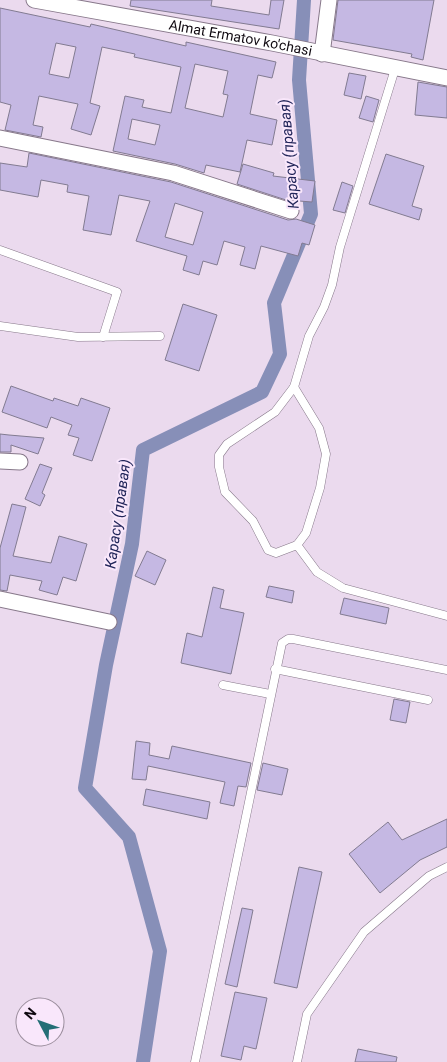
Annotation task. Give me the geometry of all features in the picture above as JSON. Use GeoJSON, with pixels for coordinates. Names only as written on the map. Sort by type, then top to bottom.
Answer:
{"type":"FeatureCollection","features":[{"type":"Feature","properties":{"kind":"street","name":"Almat Ermatov ko'chasi"},"geometry":{"type":"LineString","coordinates":[[34,0],[272,43],[447,78]]}},
{"type":"Feature","properties":{"kind":"street"},"geometry":{"type":"LineString","coordinates":[[320,53],[329,0]]}},
{"type":"Feature","properties":{"kind":"street"},"geometry":{"type":"LineString","coordinates":[[0,138],[173,173],[291,212]]}},
{"type":"Feature","properties":{"kind":"street"},"geometry":{"type":"LineString","coordinates":[[0,461],[20,462]]}},
{"type":"Feature","properties":{"kind":"street"},"geometry":{"type":"LineString","coordinates":[[0,598],[109,622]]}},
{"type":"Feature","properties":{"kind":"lane"},"geometry":{"type":"LineString","coordinates":[[294,387],[319,428],[326,454],[320,488],[306,533],[296,545],[276,552],[268,550],[253,522],[225,492],[219,467],[219,455],[227,444],[275,412],[294,387],[309,336],[324,308],[332,285],[340,247],[395,69]]}},
{"type":"Feature","properties":{"kind":"lane"},"geometry":{"type":"LineString","coordinates":[[0,250],[116,292],[103,337]]}},
{"type":"Feature","properties":{"kind":"lane"},"geometry":{"type":"LineString","coordinates":[[0,326],[78,337],[160,336]]}},
{"type":"Feature","properties":{"kind":"lane"},"geometry":{"type":"LineString","coordinates":[[296,545],[317,572],[343,588],[447,616]]}},
{"type":"Feature","properties":{"kind":"lane"},"geometry":{"type":"LineString","coordinates":[[195,1062],[279,649],[288,639],[447,670]]}},
{"type":"Feature","properties":{"kind":"lane"},"geometry":{"type":"LineString","coordinates":[[275,669],[428,700]]}},
{"type":"Feature","properties":{"kind":"lane"},"geometry":{"type":"LineString","coordinates":[[223,685],[270,694]]}},
{"type":"Feature","properties":{"kind":"lane"},"geometry":{"type":"LineString","coordinates":[[297,1062],[307,1014],[364,932],[429,876],[447,868]]}},
{"type":"Feature","properties":{"kind":"building"},"geometry":{"type":"Polygon","coordinates":[[[131,0],[212,0],[211,6],[269,15],[271,0],[284,0],[279,29],[130,6],[131,0]]]}},
{"type":"Feature","properties":{"kind":"building"},"geometry":{"type":"Polygon","coordinates":[[[338,0],[434,0],[423,60],[411,57],[412,54],[333,40],[338,0]]]}},
{"type":"Feature","properties":{"kind":"building"},"geometry":{"type":"Polygon","coordinates":[[[0,8],[90,27],[91,24],[186,46],[186,42],[276,62],[272,78],[258,75],[250,114],[277,120],[272,145],[247,140],[240,172],[206,165],[204,173],[175,164],[113,151],[125,96],[144,100],[142,107],[171,113],[181,67],[134,57],[135,54],[102,47],[90,103],[100,106],[91,135],[71,129],[78,104],[39,96],[33,125],[43,127],[41,137],[5,130],[11,105],[0,102],[0,8]],[[56,43],[49,74],[69,78],[76,47],[56,43]],[[195,64],[185,108],[223,117],[228,95],[223,94],[228,71],[195,64]],[[132,119],[128,139],[155,145],[160,125],[132,119]]]}},
{"type":"Feature","properties":{"kind":"building"},"geometry":{"type":"Polygon","coordinates":[[[349,73],[366,76],[361,99],[344,95],[349,73]]]}},
{"type":"Feature","properties":{"kind":"building"},"geometry":{"type":"Polygon","coordinates":[[[418,82],[447,87],[447,118],[415,115],[418,82]]]}},
{"type":"Feature","properties":{"kind":"building"},"geometry":{"type":"Polygon","coordinates":[[[366,96],[379,100],[373,122],[359,118],[366,96]]]}},
{"type":"Feature","properties":{"kind":"building"},"geometry":{"type":"Polygon","coordinates":[[[29,153],[171,182],[288,220],[296,219],[315,225],[309,245],[302,243],[298,256],[261,246],[255,269],[240,265],[245,247],[224,241],[217,265],[203,261],[199,275],[183,270],[187,256],[136,241],[150,201],[119,195],[111,235],[83,230],[89,196],[67,192],[68,185],[41,180],[38,197],[0,190],[0,163],[27,167],[29,153]],[[175,203],[165,237],[193,245],[203,212],[175,203]]]}},
{"type":"Feature","properties":{"kind":"building"},"geometry":{"type":"Polygon","coordinates":[[[386,154],[424,166],[412,206],[422,209],[419,220],[369,204],[386,154]]]}},
{"type":"Feature","properties":{"kind":"building"},"geometry":{"type":"Polygon","coordinates":[[[243,164],[274,173],[273,176],[315,181],[312,202],[286,200],[237,184],[243,164]]]}},
{"type":"Feature","properties":{"kind":"building"},"geometry":{"type":"Polygon","coordinates":[[[342,182],[353,186],[345,213],[333,210],[342,182]]]}},
{"type":"Feature","properties":{"kind":"building"},"geometry":{"type":"Polygon","coordinates":[[[183,304],[217,315],[199,371],[165,360],[183,304]]]}},
{"type":"Feature","properties":{"kind":"building"},"geometry":{"type":"Polygon","coordinates":[[[11,386],[53,401],[54,398],[78,406],[81,398],[110,408],[92,461],[73,455],[79,438],[68,435],[72,425],[51,417],[47,428],[2,412],[11,386]]]}},
{"type":"Feature","properties":{"kind":"building"},"geometry":{"type":"Polygon","coordinates":[[[0,434],[44,438],[38,454],[11,445],[11,452],[0,452],[0,434]]]}},
{"type":"Feature","properties":{"kind":"building"},"geometry":{"type":"Polygon","coordinates":[[[40,464],[52,468],[42,493],[45,495],[40,506],[25,499],[40,464]]]}},
{"type":"Feature","properties":{"kind":"building"},"geometry":{"type":"Polygon","coordinates":[[[12,504],[26,507],[13,556],[51,563],[59,536],[87,544],[76,581],[63,577],[57,595],[39,590],[42,581],[10,575],[7,591],[0,590],[0,548],[12,504]]]}},
{"type":"Feature","properties":{"kind":"building"},"geometry":{"type":"Polygon","coordinates":[[[147,551],[166,560],[155,585],[135,576],[147,551]]]}},
{"type":"Feature","properties":{"kind":"building"},"geometry":{"type":"Polygon","coordinates":[[[269,586],[294,591],[292,603],[266,597],[269,586]]]}},
{"type":"Feature","properties":{"kind":"building"},"geometry":{"type":"Polygon","coordinates":[[[213,587],[224,590],[220,608],[244,613],[231,674],[181,663],[187,633],[202,637],[213,587]]]}},
{"type":"Feature","properties":{"kind":"building"},"geometry":{"type":"Polygon","coordinates":[[[344,598],[389,608],[386,624],[340,614],[344,598]]]}},
{"type":"Feature","properties":{"kind":"building"},"geometry":{"type":"Polygon","coordinates":[[[394,699],[410,702],[406,723],[390,720],[394,699]]]}},
{"type":"Feature","properties":{"kind":"building"},"geometry":{"type":"Polygon","coordinates":[[[136,741],[150,743],[149,755],[169,759],[172,746],[251,763],[246,787],[238,786],[234,806],[220,803],[225,782],[148,766],[146,780],[132,779],[136,741]]]}},
{"type":"Feature","properties":{"kind":"building"},"geometry":{"type":"Polygon","coordinates":[[[263,763],[288,769],[282,795],[257,790],[263,763]]]}},
{"type":"Feature","properties":{"kind":"building"},"geometry":{"type":"Polygon","coordinates":[[[146,789],[210,802],[207,819],[143,805],[146,789]]]}},
{"type":"Feature","properties":{"kind":"building"},"geometry":{"type":"Polygon","coordinates":[[[447,819],[447,847],[420,860],[380,893],[349,854],[388,822],[402,840],[447,819]]]}},
{"type":"Feature","properties":{"kind":"building"},"geometry":{"type":"Polygon","coordinates":[[[299,867],[322,872],[297,988],[274,983],[299,867]]]}},
{"type":"Feature","properties":{"kind":"building"},"geometry":{"type":"Polygon","coordinates":[[[242,908],[253,910],[237,987],[225,984],[242,908]]]}},
{"type":"Feature","properties":{"kind":"building"},"geometry":{"type":"Polygon","coordinates":[[[235,992],[267,998],[256,1049],[244,1046],[241,1060],[221,1056],[235,992]]]}},
{"type":"Feature","properties":{"kind":"building"},"geometry":{"type":"Polygon","coordinates":[[[358,1049],[397,1057],[396,1062],[355,1062],[358,1049]]]}},
{"type":"Feature","properties":{"kind":"waterway","name":"Карасу (правая)"},"geometry":{"type":"LineString","coordinates":[[143,1062],[160,951],[129,837],[85,788],[106,665],[132,544],[143,450],[262,392],[280,354],[274,303],[311,214],[299,80],[304,0]]}}]}
